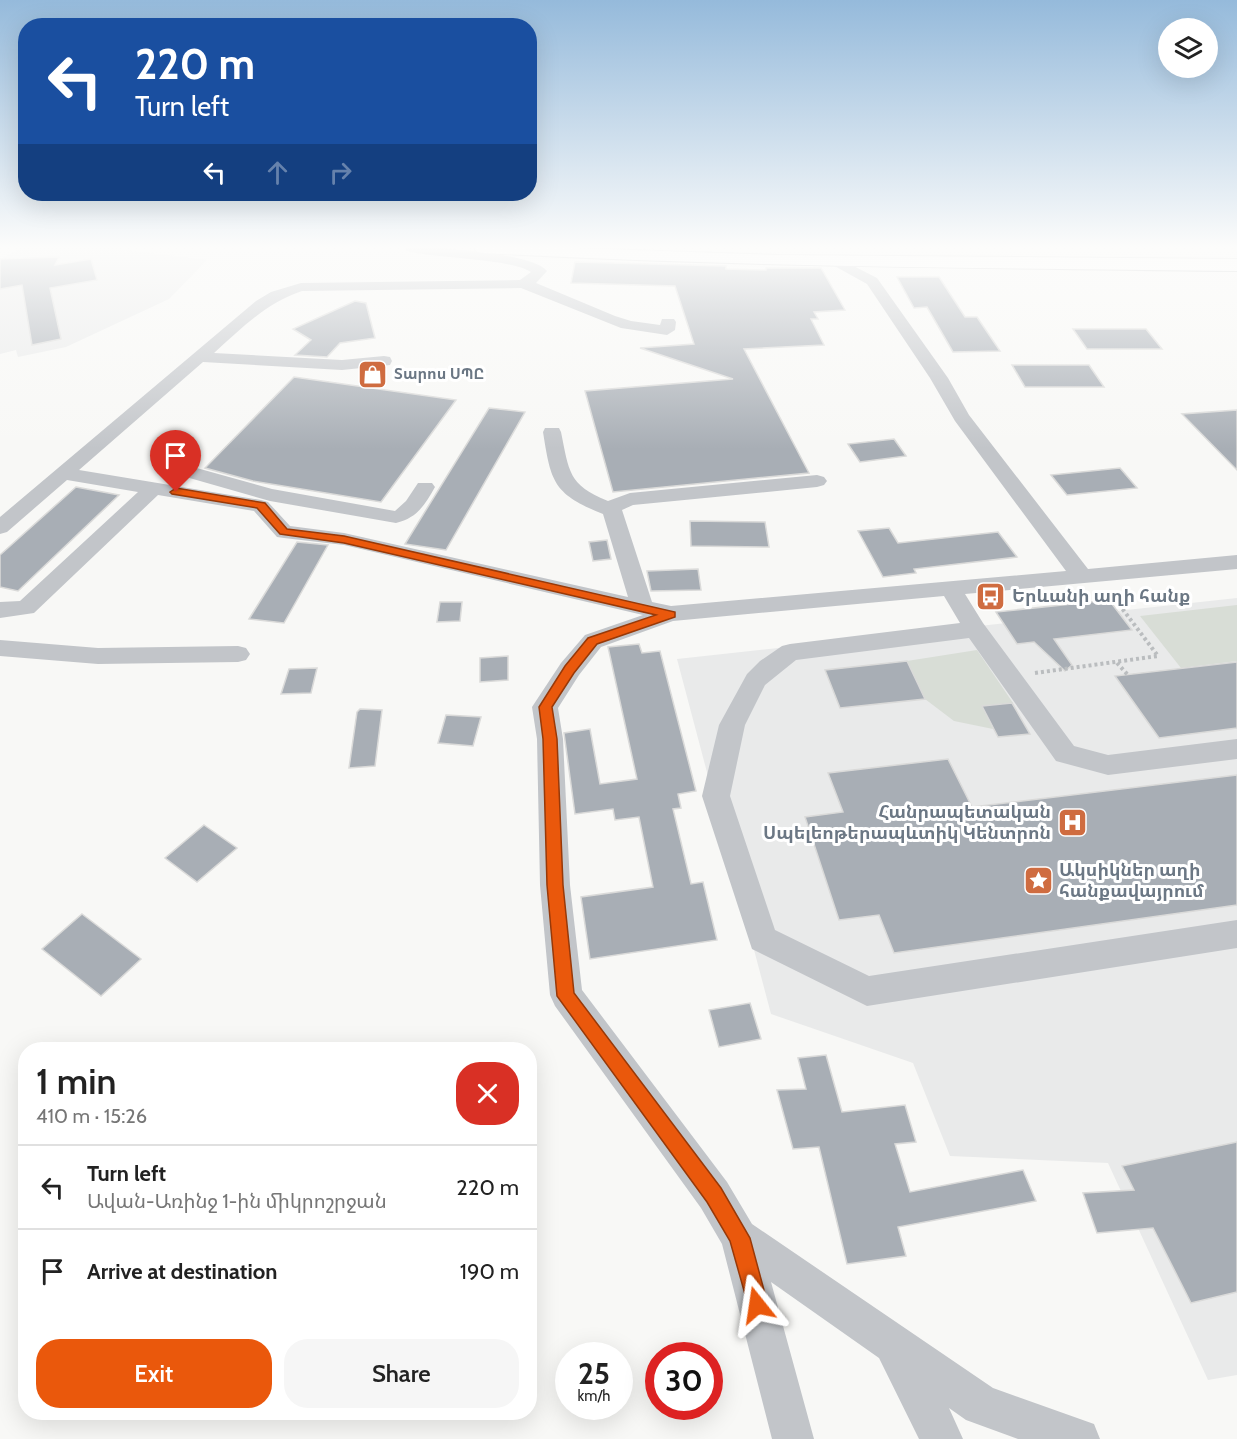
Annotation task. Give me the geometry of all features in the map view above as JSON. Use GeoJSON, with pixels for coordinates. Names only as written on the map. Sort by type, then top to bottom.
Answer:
{"type":"FeatureCollection","features":[{"type":"Feature","properties":{"kind":"street"},"geometry":{"type":"LineString","coordinates":[[0,528],[248,315]]}},
{"type":"Feature","properties":{"kind":"street"},"geometry":{"type":"LineString","coordinates":[[599,315],[649,331],[667,330],[668,322]]}},
{"type":"Feature","properties":{"kind":"street"},"geometry":{"type":"LineString","coordinates":[[896,315],[939,378],[961,417],[1082,576]]}},
{"type":"Feature","properties":{"kind":"street"},"geometry":{"type":"LineString","coordinates":[[200,357],[342,365],[384,361]]}},
{"type":"Feature","properties":{"kind":"street"},"geometry":{"type":"LineString","coordinates":[[552,432],[561,476],[580,496],[612,510],[643,608]]}},
{"type":"Feature","properties":{"kind":"street"},"geometry":{"type":"LineString","coordinates":[[193,473],[265,500],[284,532],[344,539],[671,615]]}},
{"type":"Feature","properties":{"kind":"street"},"geometry":{"type":"LineString","coordinates":[[65,474],[154,488],[396,517],[404,516],[412,508],[425,487]]}},
{"type":"Feature","properties":{"kind":"street"},"geometry":{"type":"LineString","coordinates":[[612,510],[617,504],[630,499],[816,481]]}},
{"type":"Feature","properties":{"kind":"street"},"geometry":{"type":"LineString","coordinates":[[0,610],[26,608],[154,488]]}},
{"type":"Feature","properties":{"kind":"street"},"geometry":{"type":"LineString","coordinates":[[793,1439],[739,1238],[714,1195],[566,996],[555,885],[550,739],[545,707],[570,669],[593,641],[671,615],[1237,562]]}},
{"type":"Feature","properties":{"kind":"street"},"geometry":{"type":"LineString","coordinates":[[951,589],[975,629],[1065,754],[1108,765],[1237,749]]}},
{"type":"Feature","properties":{"kind":"street"},"geometry":{"type":"LineString","coordinates":[[975,629],[790,652],[756,680],[732,725],[716,796],[763,939],[867,991],[1237,934]]}},
{"type":"Feature","properties":{"kind":"street"},"geometry":{"type":"LineString","coordinates":[[0,648],[98,656],[238,654]]}},
{"type":"Feature","properties":{"kind":"street"},"geometry":{"type":"LineString","coordinates":[[739,1238],[981,1405],[1079,1439]]}},
{"type":"Feature","properties":{"kind":"street"},"geometry":{"type":"LineString","coordinates":[[892,1344],[942,1439]]}},
{"type":"Feature","properties":{"kind":"path"},"geometry":{"type":"LineString","coordinates":[[1010,677],[1158,656],[1121,607]]}},
{"type":"Feature","properties":{"kind":"path"},"geometry":{"type":"LineString","coordinates":[[1117,662],[1128,675]]}},
{"type":"Feature","properties":{"kind":"shaded area"},"geometry":{"type":"Polygon","coordinates":[[[0,315],[134,315],[66,347],[18,357],[16,350],[0,354],[0,315]]]}},
{"type":"Feature","properties":{"kind":"shaded area"},"geometry":{"type":"Polygon","coordinates":[[[1237,598],[1237,1375],[1208,1380],[1108,1163],[950,1156],[913,1063],[771,1014],[677,659],[1237,598]]]}},
{"type":"Feature","properties":{"kind":"shaded area"},"geometry":{"type":"Polygon","coordinates":[[[1237,605],[1237,661],[1181,668],[1140,616],[1237,605]]]}},
{"type":"Feature","properties":{"kind":"shaded area"},"geometry":{"type":"Polygon","coordinates":[[[977,650],[1013,703],[982,706],[993,729],[954,721],[925,699],[907,661],[977,650]]]}},
{"type":"Feature","properties":{"kind":"building"},"geometry":{"type":"Polygon","coordinates":[[[27,315],[56,315],[61,339],[32,345],[27,315]]]}},
{"type":"Feature","properties":{"kind":"building"},"geometry":{"type":"Polygon","coordinates":[[[324,315],[369,315],[375,338],[340,343],[327,357],[295,355],[311,340],[293,329],[324,315]]]}},
{"type":"Feature","properties":{"kind":"building"},"geometry":{"type":"Polygon","coordinates":[[[685,315],[816,315],[818,319],[811,319],[824,345],[744,349],[809,473],[613,492],[585,391],[733,379],[640,348],[694,344],[685,315]]]}},
{"type":"Feature","properties":{"kind":"building"},"geometry":{"type":"Polygon","coordinates":[[[932,315],[977,317],[1000,351],[953,352],[932,315]]]}},
{"type":"Feature","properties":{"kind":"building"},"geometry":{"type":"Polygon","coordinates":[[[1073,329],[1146,329],[1162,349],[1087,349],[1073,329]]]}},
{"type":"Feature","properties":{"kind":"building"},"geometry":{"type":"Polygon","coordinates":[[[1012,365],[1089,365],[1104,387],[1025,387],[1012,365]]]}},
{"type":"Feature","properties":{"kind":"building"},"geometry":{"type":"Polygon","coordinates":[[[294,377],[456,400],[381,502],[253,481],[205,468],[294,377]]]}},
{"type":"Feature","properties":{"kind":"building"},"geometry":{"type":"Polygon","coordinates":[[[489,408],[525,412],[446,550],[405,544],[489,408]]]}},
{"type":"Feature","properties":{"kind":"building"},"geometry":{"type":"Polygon","coordinates":[[[1237,410],[1237,470],[1182,414],[1237,410]]]}},
{"type":"Feature","properties":{"kind":"building"},"geometry":{"type":"Polygon","coordinates":[[[894,439],[906,456],[860,462],[848,444],[894,439]]]}},
{"type":"Feature","properties":{"kind":"building"},"geometry":{"type":"Polygon","coordinates":[[[1120,468],[1137,488],[1067,495],[1051,475],[1120,468]]]}},
{"type":"Feature","properties":{"kind":"building"},"geometry":{"type":"Polygon","coordinates":[[[76,487],[119,495],[18,591],[0,587],[0,555],[76,487]]]}},
{"type":"Feature","properties":{"kind":"building"},"geometry":{"type":"Polygon","coordinates":[[[690,521],[765,522],[769,547],[691,546],[690,521]]]}},
{"type":"Feature","properties":{"kind":"building"},"geometry":{"type":"Polygon","coordinates":[[[889,528],[898,543],[998,532],[1017,557],[914,569],[916,573],[883,577],[858,531],[889,528]]]}},
{"type":"Feature","properties":{"kind":"building"},"geometry":{"type":"Polygon","coordinates":[[[607,540],[611,559],[593,561],[589,542],[607,540]]]}},
{"type":"Feature","properties":{"kind":"building"},"geometry":{"type":"Polygon","coordinates":[[[297,542],[328,545],[284,623],[249,619],[297,542]]]}},
{"type":"Feature","properties":{"kind":"building"},"geometry":{"type":"Polygon","coordinates":[[[698,569],[701,590],[651,591],[647,571],[698,569]]]}},
{"type":"Feature","properties":{"kind":"building"},"geometry":{"type":"Polygon","coordinates":[[[1109,600],[1132,630],[1054,639],[1072,665],[1065,671],[1034,642],[1017,644],[996,612],[1109,600]]]}},
{"type":"Feature","properties":{"kind":"building"},"geometry":{"type":"Polygon","coordinates":[[[440,602],[462,602],[460,621],[437,622],[440,602]]]}},
{"type":"Feature","properties":{"kind":"building"},"geometry":{"type":"Polygon","coordinates":[[[639,644],[642,653],[660,651],[696,791],[678,794],[681,808],[673,809],[691,884],[703,882],[717,940],[590,959],[581,897],[653,887],[639,817],[615,820],[613,809],[575,814],[564,733],[590,729],[600,784],[637,779],[608,647],[639,644]]]}},
{"type":"Feature","properties":{"kind":"building"},"geometry":{"type":"Polygon","coordinates":[[[508,656],[508,680],[480,682],[480,658],[508,656]]]}},
{"type":"Feature","properties":{"kind":"building"},"geometry":{"type":"Polygon","coordinates":[[[907,661],[925,699],[840,708],[825,670],[907,661]]]}},
{"type":"Feature","properties":{"kind":"building"},"geometry":{"type":"Polygon","coordinates":[[[1237,662],[1237,728],[1159,738],[1115,676],[1237,662]]]}},
{"type":"Feature","properties":{"kind":"building"},"geometry":{"type":"Polygon","coordinates":[[[317,668],[311,693],[281,694],[289,669],[317,668]]]}},
{"type":"Feature","properties":{"kind":"building"},"geometry":{"type":"Polygon","coordinates":[[[1012,703],[1030,734],[998,737],[982,706],[1012,703]]]}},
{"type":"Feature","properties":{"kind":"building"},"geometry":{"type":"Polygon","coordinates":[[[360,709],[382,710],[375,766],[349,768],[357,712],[360,709]]]}},
{"type":"Feature","properties":{"kind":"building"},"geometry":{"type":"Polygon","coordinates":[[[446,715],[481,717],[473,746],[438,743],[446,715]]]}},
{"type":"Feature","properties":{"kind":"building"},"geometry":{"type":"Polygon","coordinates":[[[948,759],[972,807],[1237,775],[1237,905],[894,953],[879,915],[839,920],[805,817],[843,812],[828,773],[948,759]]]}},
{"type":"Feature","properties":{"kind":"building"},"geometry":{"type":"Polygon","coordinates":[[[204,825],[237,848],[197,882],[165,858],[204,825]]]}},
{"type":"Feature","properties":{"kind":"building"},"geometry":{"type":"Polygon","coordinates":[[[82,914],[141,959],[101,996],[42,949],[82,914]]]}},
{"type":"Feature","properties":{"kind":"building"},"geometry":{"type":"Polygon","coordinates":[[[750,1003],[761,1039],[719,1047],[709,1010],[750,1003]]]}},
{"type":"Feature","properties":{"kind":"building"},"geometry":{"type":"Polygon","coordinates":[[[826,1055],[842,1112],[905,1105],[916,1142],[895,1144],[910,1192],[1023,1170],[1036,1201],[898,1227],[906,1256],[847,1264],[819,1147],[793,1149],[777,1090],[806,1089],[798,1058],[826,1055]]]}},
{"type":"Feature","properties":{"kind":"building"},"geometry":{"type":"Polygon","coordinates":[[[1237,1142],[1237,1292],[1191,1303],[1153,1228],[1097,1233],[1083,1193],[1134,1190],[1122,1166],[1237,1142]]]}},
{"type":"Feature","properties":{"kind":"place","name":"Տարոս ՍՊԸ"},"geometry":{"type":"Point","coordinates":[373,374]}},
{"type":"Feature","properties":{"kind":"place","name":"Երևանի աղի հանք"},"geometry":{"type":"Point","coordinates":[991,596]}},
{"type":"Feature","properties":{"kind":"place","name":"Հանրապետական Սպելեոթերապևտիկ Կենտրոն"},"geometry":{"type":"Point","coordinates":[1072,822]}},
{"type":"Feature","properties":{"kind":"place","name":"Ակսիկներ աղի հանքավայրում"},"geometry":{"type":"Point","coordinates":[1038,880]}},
{"type":"Feature","properties":{"kind":"route"},"geometry":{"type":"LineString","coordinates":[[176,492],[261,506],[284,532],[344,539],[671,615],[593,641],[570,669],[545,707],[550,739],[555,885],[566,996],[714,1195],[739,1238],[757,1305]]}}]}
